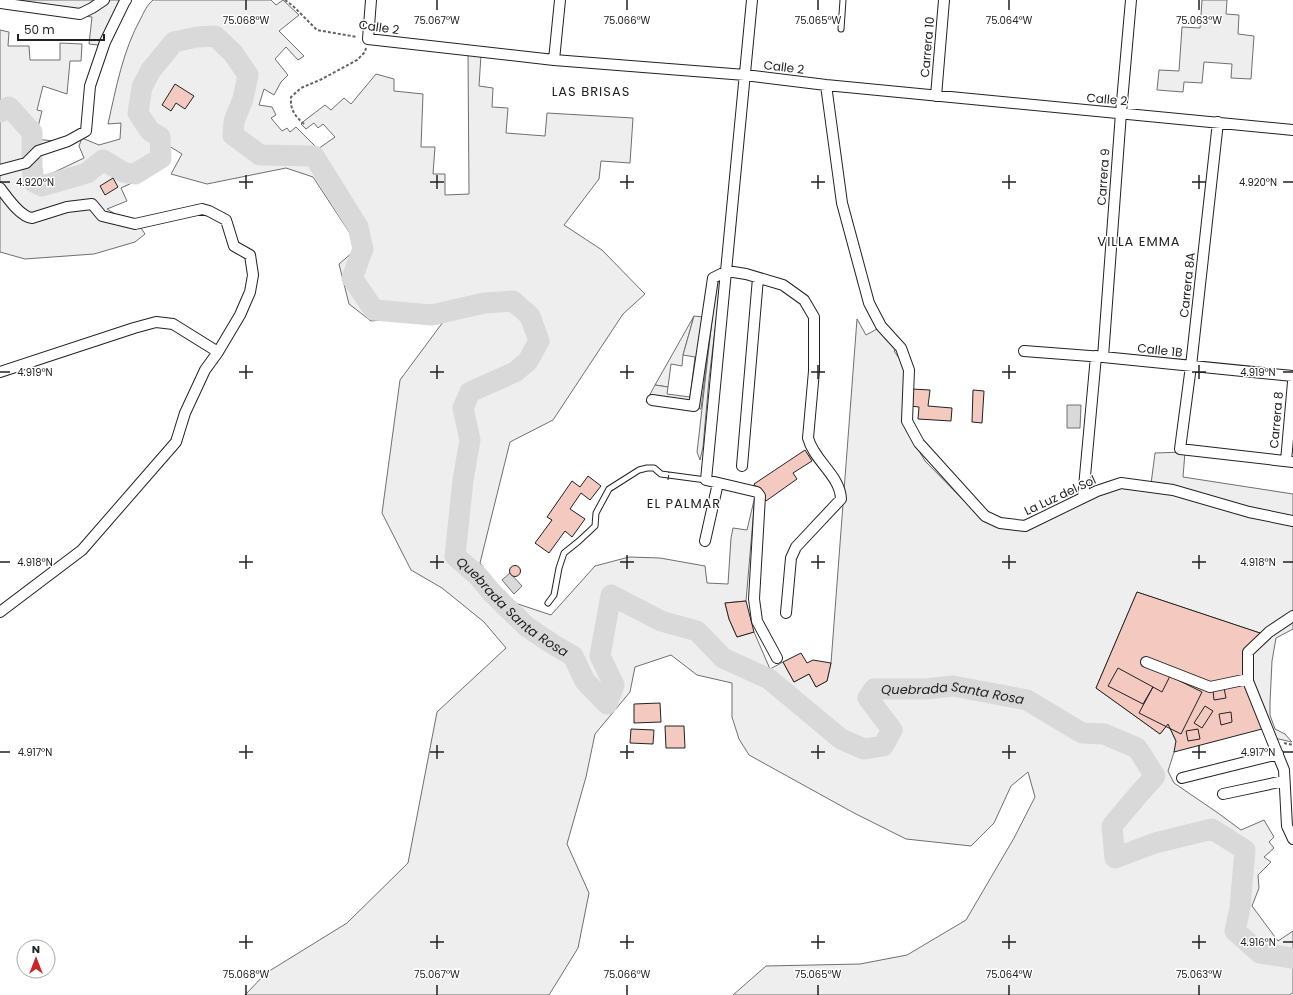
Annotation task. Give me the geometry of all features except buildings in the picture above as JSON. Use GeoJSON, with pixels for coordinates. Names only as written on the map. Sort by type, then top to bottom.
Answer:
{"type":"FeatureCollection","features":[{"type":"Feature","properties":{"kind":"street"},"geometry":{"type":"LineString","coordinates":[[0,3],[80,14],[104,0]]}},
{"type":"Feature","properties":{"kind":"street"},"geometry":{"type":"LineString","coordinates":[[0,170],[26,163],[38,151],[68,141],[86,131],[90,86],[105,42],[126,0]]}},
{"type":"Feature","properties":{"kind":"street"},"geometry":{"type":"LineString","coordinates":[[368,39],[371,0]]}},
{"type":"Feature","properties":{"kind":"street"},"geometry":{"type":"LineString","coordinates":[[554,60],[560,0]]}},
{"type":"Feature","properties":{"kind":"street"},"geometry":{"type":"LineString","coordinates":[[752,0],[706,480],[757,492],[760,496],[754,599],[757,621],[777,658]]}},
{"type":"Feature","properties":{"kind":"street","name":"Carrera 10"},"geometry":{"type":"LineString","coordinates":[[936,96],[944,0]]}},
{"type":"Feature","properties":{"kind":"street","name":"Carrera 9"},"geometry":{"type":"LineString","coordinates":[[1083,498],[1099,357],[1131,0]]}},
{"type":"Feature","properties":{"kind":"street","name":"Calle 2"},"geometry":{"type":"LineString","coordinates":[[368,39],[554,60],[745,76],[1293,130]]}},
{"type":"Feature","properties":{"kind":"street","name":"La Luz del Sol"},"geometry":{"type":"LineString","coordinates":[[826,85],[842,203],[869,303],[881,326],[901,348],[909,370],[907,421],[919,443],[985,516],[1000,523],[1025,526],[1097,491],[1121,483],[1172,490],[1249,512],[1293,521]]}},
{"type":"Feature","properties":{"kind":"street","name":"Carrera 8A"},"geometry":{"type":"LineString","coordinates":[[1218,122],[1191,366],[1180,449],[1289,461]]}},
{"type":"Feature","properties":{"kind":"street"},"geometry":{"type":"LineString","coordinates":[[0,188],[19,211],[27,217],[32,218],[67,207],[92,204],[102,216],[135,224],[202,209],[209,211],[226,220],[234,246],[250,255],[253,275],[250,292],[240,315],[218,352],[205,370],[191,398],[176,442],[82,550],[0,612]]}},
{"type":"Feature","properties":{"kind":"street"},"geometry":{"type":"LineString","coordinates":[[652,400],[694,406],[713,278],[727,271],[746,274],[783,285],[804,300],[814,317],[814,371],[808,438],[810,446],[837,483],[841,499],[796,547],[791,558],[786,613]]}},
{"type":"Feature","properties":{"kind":"street"},"geometry":{"type":"LineString","coordinates":[[742,466],[758,278]]}},
{"type":"Feature","properties":{"kind":"street"},"geometry":{"type":"LineString","coordinates":[[0,372],[156,322],[173,324],[218,352]]}},
{"type":"Feature","properties":{"kind":"street","name":"Calle 1B"},"geometry":{"type":"LineString","coordinates":[[1024,351],[1293,376]]}},
{"type":"Feature","properties":{"kind":"street","name":"Carrera 8"},"geometry":{"type":"LineString","coordinates":[[1289,461],[1293,382]]}},
{"type":"Feature","properties":{"kind":"street"},"geometry":{"type":"LineString","coordinates":[[706,541],[718,483]]}},
{"type":"Feature","properties":{"kind":"street"},"geometry":{"type":"LineString","coordinates":[[1293,616],[1269,632],[1248,652],[1248,679],[1284,770],[1287,826],[1293,839]]}},
{"type":"Feature","properties":{"kind":"street"},"geometry":{"type":"LineString","coordinates":[[1146,662],[1210,687],[1248,679]]}},
{"type":"Feature","properties":{"kind":"street"},"geometry":{"type":"LineString","coordinates":[[1182,778],[1278,754]]}},
{"type":"Feature","properties":{"kind":"street"},"geometry":{"type":"LineString","coordinates":[[1223,794],[1284,781]]}},
{"type":"Feature","properties":{"kind":"lane"},"geometry":{"type":"LineString","coordinates":[[841,30],[843,0]]}},
{"type":"Feature","properties":{"kind":"lane"},"geometry":{"type":"LineString","coordinates":[[548,603],[554,595],[559,568],[564,553],[580,541],[595,526],[596,513],[609,489],[639,470],[647,468],[654,468],[661,474],[706,480]]}},
{"type":"Feature","properties":{"kind":"path","name":"Calle 2"},"geometry":{"type":"LineString","coordinates":[[285,0],[317,30],[368,39]]}},
{"type":"Feature","properties":{"kind":"path"},"geometry":{"type":"LineString","coordinates":[[304,124],[293,112],[290,105],[291,97],[301,88],[322,80],[357,60],[365,52],[368,39]]}},
{"type":"Feature","properties":{"kind":"shaded area"},"geometry":{"type":"Polygon","coordinates":[[[9,0],[97,0],[78,9],[9,0]]]}},
{"type":"Feature","properties":{"kind":"shaded area"},"geometry":{"type":"Polygon","coordinates":[[[110,0],[123,0],[98,45],[89,44],[92,17],[84,16],[110,0]]]}},
{"type":"Feature","properties":{"kind":"shaded area"},"geometry":{"type":"Polygon","coordinates":[[[153,0],[271,0],[276,5],[283,0],[299,15],[279,31],[304,56],[298,60],[286,47],[275,59],[288,75],[281,82],[274,95],[264,89],[259,105],[272,107],[276,115],[271,118],[282,131],[287,128],[290,132],[296,127],[318,149],[335,137],[323,124],[318,128],[314,123],[306,129],[301,124],[304,121],[325,105],[331,110],[344,98],[351,104],[376,74],[394,79],[394,91],[423,94],[421,147],[435,147],[433,174],[445,174],[445,195],[469,194],[468,54],[481,55],[479,86],[493,88],[492,107],[508,108],[506,133],[545,136],[547,113],[633,118],[630,163],[601,161],[599,179],[564,225],[602,250],[645,294],[623,314],[553,420],[510,442],[480,563],[509,601],[551,615],[595,566],[629,557],[660,558],[705,566],[707,583],[728,584],[733,528],[747,530],[755,496],[746,601],[725,603],[729,619],[737,637],[754,632],[770,669],[783,662],[794,682],[809,674],[816,687],[827,681],[831,663],[857,319],[866,335],[877,329],[896,349],[894,351],[906,368],[913,441],[925,461],[982,519],[1026,529],[1090,497],[1122,485],[1151,484],[1155,453],[1185,452],[1183,477],[1293,494],[1293,616],[1263,634],[1137,592],[1096,688],[1160,734],[1168,724],[1177,743],[1168,771],[1174,783],[1241,830],[1264,820],[1274,837],[1269,842],[1274,848],[1264,857],[1271,862],[1258,875],[1259,888],[1252,906],[1278,941],[1293,931],[1293,993],[1289,995],[733,995],[766,966],[860,964],[907,955],[966,920],[1014,838],[1035,797],[1028,772],[1011,786],[994,823],[971,846],[906,839],[854,813],[749,755],[739,739],[732,717],[732,683],[697,675],[671,655],[635,667],[630,692],[595,734],[586,777],[567,844],[589,893],[578,948],[549,995],[245,995],[266,973],[347,923],[408,863],[437,712],[506,648],[484,622],[442,588],[411,570],[382,513],[400,380],[443,322],[407,319],[371,321],[349,304],[339,264],[359,247],[313,177],[286,168],[207,184],[171,174],[182,154],[169,146],[149,175],[121,188],[127,201],[107,209],[127,221],[139,225],[145,234],[135,242],[94,254],[25,259],[0,252],[0,30],[9,32],[8,46],[29,46],[30,60],[60,60],[60,43],[82,44],[81,61],[70,61],[67,94],[43,86],[37,110],[42,111],[35,139],[54,141],[33,155],[37,180],[84,158],[79,146],[82,138],[99,145],[120,139],[121,123],[108,124],[117,83],[129,43],[146,9],[153,0]]]}},
{"type":"Feature","properties":{"kind":"shaded area"},"geometry":{"type":"Polygon","coordinates":[[[1202,0],[1227,0],[1226,14],[1239,15],[1238,34],[1254,36],[1251,79],[1231,78],[1232,64],[1204,62],[1202,83],[1184,82],[1183,92],[1157,90],[1159,70],[1179,71],[1182,27],[1200,28],[1202,0]]]}},
{"type":"Feature","properties":{"kind":"shaded area"},"geometry":{"type":"Polygon","coordinates":[[[722,273],[709,379],[703,447],[700,460],[697,452],[717,276],[722,273]]]}},
{"type":"Feature","properties":{"kind":"shaded area"},"geometry":{"type":"Polygon","coordinates":[[[694,316],[683,355],[682,366],[671,364],[668,387],[655,385],[694,316]]]}},
{"type":"Feature","properties":{"kind":"shaded area"},"geometry":{"type":"Polygon","coordinates":[[[694,316],[712,318],[701,409],[646,402],[655,385],[668,387],[667,394],[690,397],[695,357],[683,355],[694,316]]]}},
{"type":"Feature","properties":{"kind":"shaded area"},"geometry":{"type":"Polygon","coordinates":[[[1067,405],[1081,405],[1080,428],[1067,428],[1067,405]]]}},
{"type":"Feature","properties":{"kind":"shaded area"},"geometry":{"type":"Polygon","coordinates":[[[510,573],[522,586],[514,594],[502,580],[510,573]]]}},
{"type":"Feature","properties":{"kind":"shaded area"},"geometry":{"type":"Polygon","coordinates":[[[1293,618],[1293,629],[1276,638],[1272,661],[1270,703],[1270,715],[1275,729],[1285,734],[1292,742],[1274,738],[1251,681],[1251,652],[1293,618]]]}},
{"type":"Feature","properties":{"kind":"waterway","name":"Quebrada Santa Rosa"},"geometry":{"type":"LineString","coordinates":[[0,112],[9,107],[32,132],[32,167],[34,182],[42,186],[87,173],[103,160],[123,172],[135,174],[161,158],[160,137],[150,131],[138,113],[142,87],[151,70],[174,42],[197,37],[215,36],[233,53],[248,75],[243,99],[234,121],[233,135],[260,155],[314,156],[358,227],[363,249],[352,278],[374,310],[432,315],[484,303],[513,301],[530,316],[539,341],[528,361],[515,372],[470,392],[463,408],[470,440],[463,480],[455,556],[478,576],[493,594],[527,627],[573,656],[585,681],[607,704],[614,685],[600,656],[611,595],[661,621],[697,631],[723,658],[769,679],[841,739],[864,749],[883,746],[892,730],[868,698],[874,689],[926,689],[953,686],[1027,700],[1082,733],[1104,734],[1137,748],[1155,776],[1112,826],[1115,858],[1155,843],[1212,829],[1245,850],[1240,908],[1235,931],[1260,953],[1293,958]]}},
{"type":"Feature","properties":{"kind":"fence"},"geometry":{"type":"LineString","coordinates":[[668,480],[669,472]]}},
{"type":"Feature","properties":{"kind":"district","name":"LAS BRISAS"},"geometry":{"type":"Point","coordinates":[591,91]}},
{"type":"Feature","properties":{"kind":"district","name":"VILLA EMMA"},"geometry":{"type":"Point","coordinates":[1139,241]}},
{"type":"Feature","properties":{"kind":"district","name":"EL PALMAR"},"geometry":{"type":"Point","coordinates":[684,503]}}]}
